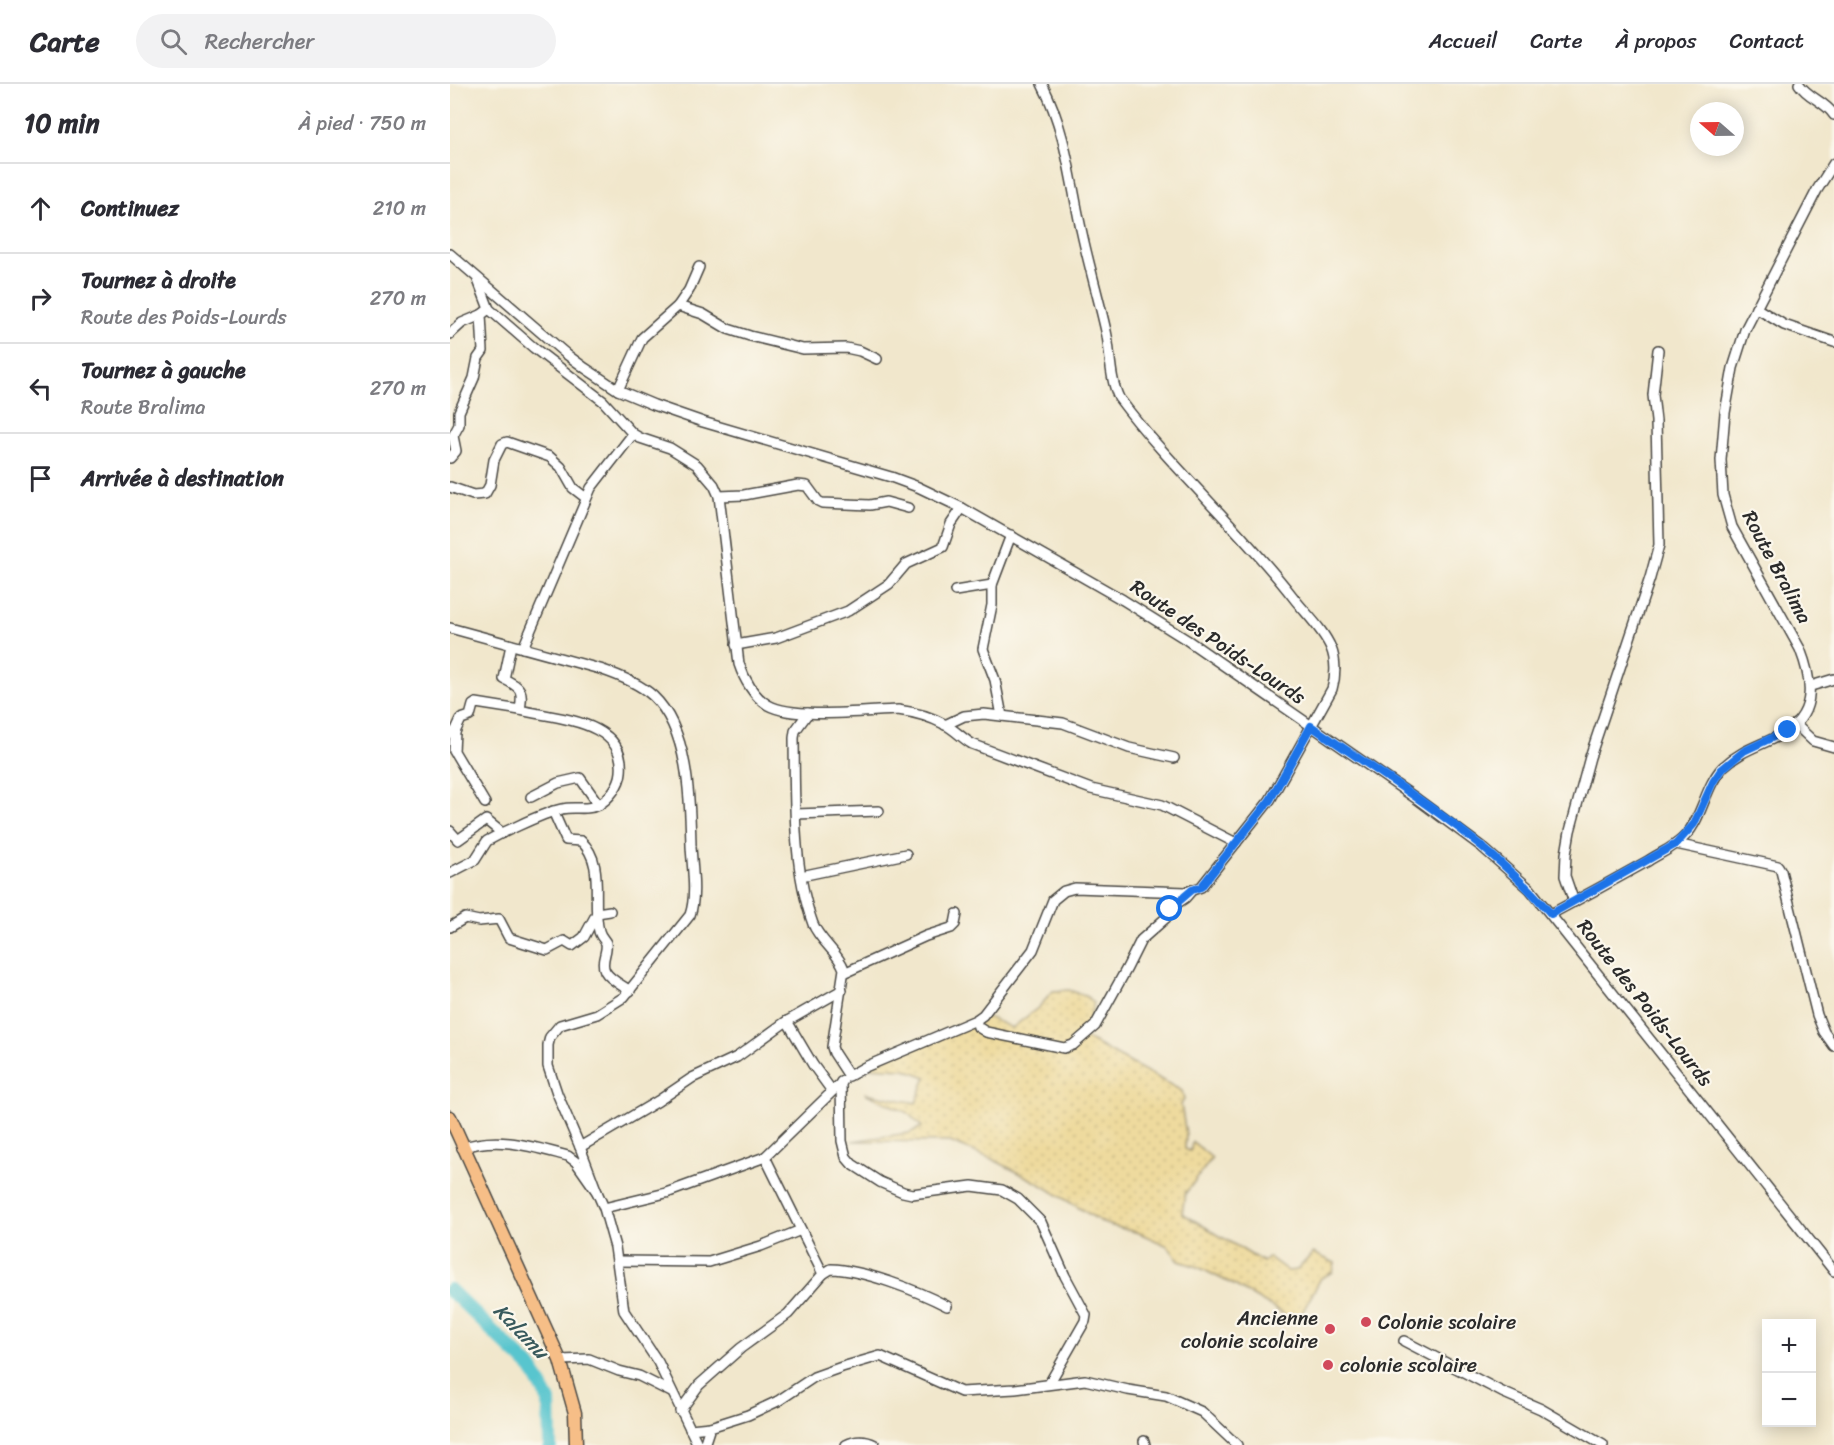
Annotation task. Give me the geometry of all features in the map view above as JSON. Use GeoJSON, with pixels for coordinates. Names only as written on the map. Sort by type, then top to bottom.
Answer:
{"type":"FeatureCollection","features":[{"type":"Feature","properties":{"kind":"main road"},"geometry":{"type":"LineString","coordinates":[[450,1117],[462,1148],[560,1360],[575,1413],[576,1445]]}},
{"type":"Feature","properties":{"kind":"street"},"geometry":{"type":"LineString","coordinates":[[604,1208],[666,1193],[765,1156],[845,1079],[865,1067],[976,1020],[983,1015],[1033,950],[1053,900],[1064,891],[1075,888],[1141,891],[1192,890],[1201,887],[1274,794],[1332,688],[1334,682],[1333,656],[1329,645],[1276,574],[1168,456],[1124,404],[1116,390],[1107,334],[1083,237],[1069,161],[1052,104],[1042,84]]}},
{"type":"Feature","properties":{"kind":"street"},"geometry":{"type":"LineString","coordinates":[[1799,84],[1804,92],[1827,106],[1834,115]]}},
{"type":"Feature","properties":{"kind":"street","name":"Route Bralima"},"geometry":{"type":"LineString","coordinates":[[1811,686],[1808,669],[1800,649],[1732,527],[1723,495],[1720,460],[1733,368],[1745,330],[1816,190],[1834,163]]}},
{"type":"Feature","properties":{"kind":"street","name":"Route des Poids-Lourds"},"geometry":{"type":"LineString","coordinates":[[450,254],[566,354],[618,390],[703,422],[891,477],[939,496],[1151,617],[1417,799],[1482,847],[1530,889],[1834,1271]]}},
{"type":"Feature","properties":{"kind":"street"},"geometry":{"type":"LineString","coordinates":[[618,390],[642,338],[678,306],[689,290],[699,267]]}},
{"type":"Feature","properties":{"kind":"street"},"geometry":{"type":"LineString","coordinates":[[478,280],[489,309],[534,348],[603,401],[633,434],[670,448],[697,465],[714,484],[719,496],[736,645],[742,674],[763,702],[777,709],[808,713],[898,710],[945,724],[961,738],[992,752],[1091,789],[1162,805],[1236,843]]}},
{"type":"Feature","properties":{"kind":"street"},"geometry":{"type":"LineString","coordinates":[[678,306],[703,314],[728,329],[750,336],[810,349],[846,348],[878,359]]}},
{"type":"Feature","properties":{"kind":"street"},"geometry":{"type":"LineString","coordinates":[[1756,308],[1784,325],[1834,342]]}},
{"type":"Feature","properties":{"kind":"street"},"geometry":{"type":"LineString","coordinates":[[450,334],[462,323],[489,309]]}},
{"type":"Feature","properties":{"kind":"street"},"geometry":{"type":"LineString","coordinates":[[450,458],[456,451],[453,435],[459,425],[459,412],[474,378],[477,358],[483,350],[480,315]]}},
{"type":"Feature","properties":{"kind":"street"},"geometry":{"type":"LineString","coordinates":[[1574,902],[1565,876],[1570,831],[1590,757],[1659,545],[1656,421],[1653,395],[1658,350]]}},
{"type":"Feature","properties":{"kind":"street"},"geometry":{"type":"LineString","coordinates":[[523,648],[586,498],[596,480],[633,434]]}},
{"type":"Feature","properties":{"kind":"street"},"geometry":{"type":"LineString","coordinates":[[450,487],[472,495],[485,494],[490,485],[494,460],[502,444],[507,442],[550,457],[561,467],[573,488],[586,498]]}},
{"type":"Feature","properties":{"kind":"street"},"geometry":{"type":"LineString","coordinates":[[719,496],[744,495],[798,484],[807,486],[822,503],[886,502],[908,508]]}},
{"type":"Feature","properties":{"kind":"street"},"geometry":{"type":"LineString","coordinates":[[736,645],[776,638],[848,611],[889,584],[906,564],[943,547],[951,524],[962,508]]}},
{"type":"Feature","properties":{"kind":"street"},"geometry":{"type":"LineString","coordinates":[[1002,716],[995,680],[983,649],[992,605],[992,585],[1011,536]]}},
{"type":"Feature","properties":{"kind":"street"},"geometry":{"type":"LineString","coordinates":[[955,591],[992,585]]}},
{"type":"Feature","properties":{"kind":"street"},"geometry":{"type":"LineString","coordinates":[[450,628],[614,674],[647,691],[659,702],[672,722],[681,745],[691,832],[692,909],[690,915],[630,991],[597,1014],[560,1025],[550,1037],[548,1066],[604,1208],[617,1261],[624,1311],[651,1350],[698,1445]]}},
{"type":"Feature","properties":{"kind":"street"},"geometry":{"type":"LineString","coordinates":[[511,645],[504,679],[518,686],[522,693],[520,710]]}},
{"type":"Feature","properties":{"kind":"street"},"geometry":{"type":"LineString","coordinates":[[1551,914],[1676,844],[1694,824],[1721,770],[1744,751],[1788,730],[1795,724],[1808,703],[1811,686],[1834,679]]}},
{"type":"Feature","properties":{"kind":"street"},"geometry":{"type":"LineString","coordinates":[[450,873],[475,860],[487,841],[502,833],[553,811],[598,805],[614,790],[621,774],[619,752],[609,737],[598,730],[572,721],[476,703],[473,705],[470,716],[461,719],[453,732],[454,751],[485,803]]}},
{"type":"Feature","properties":{"kind":"street"},"geometry":{"type":"LineString","coordinates":[[808,713],[795,731],[794,738],[796,814],[801,876],[813,925],[842,964],[844,974],[832,1047],[845,1079],[843,1151],[852,1164],[880,1182],[903,1192],[912,1194],[972,1185],[1002,1190],[1018,1199],[1041,1222],[1065,1276],[1086,1314],[1085,1321],[1049,1384]]}},
{"type":"Feature","properties":{"kind":"street"},"geometry":{"type":"LineString","coordinates":[[945,724],[973,714],[1062,723],[1129,748],[1174,758]]}},
{"type":"Feature","properties":{"kind":"street"},"geometry":{"type":"LineString","coordinates":[[1795,724],[1813,741],[1834,747]]}},
{"type":"Feature","properties":{"kind":"street"},"geometry":{"type":"LineString","coordinates":[[531,797],[558,783],[580,778],[598,805]]}},
{"type":"Feature","properties":{"kind":"street"},"geometry":{"type":"LineString","coordinates":[[553,811],[566,840],[581,841],[588,849],[596,872],[599,931],[606,943],[604,970],[612,979],[630,991]]}},
{"type":"Feature","properties":{"kind":"street"},"geometry":{"type":"LineString","coordinates":[[796,814],[879,811]]}},
{"type":"Feature","properties":{"kind":"street"},"geometry":{"type":"LineString","coordinates":[[450,831],[459,840],[487,820],[502,833]]}},
{"type":"Feature","properties":{"kind":"street"},"geometry":{"type":"LineString","coordinates":[[1676,844],[1778,867],[1781,871],[1817,1015],[1834,1047]]}},
{"type":"Feature","properties":{"kind":"street"},"geometry":{"type":"LineString","coordinates":[[801,876],[906,854]]}},
{"type":"Feature","properties":{"kind":"street"},"geometry":{"type":"LineString","coordinates":[[976,1020],[978,1027],[986,1032],[1064,1048],[1073,1046],[1095,1026],[1141,940],[1167,917],[1173,906],[1192,890]]}},
{"type":"Feature","properties":{"kind":"street"},"geometry":{"type":"LineString","coordinates":[[450,927],[465,918],[479,921],[499,919],[509,938],[547,950],[564,941],[572,946],[587,932],[597,913],[610,910]]}},
{"type":"Feature","properties":{"kind":"street"},"geometry":{"type":"LineString","coordinates":[[844,974],[926,936],[951,928],[955,924],[957,914]]}},
{"type":"Feature","properties":{"kind":"street"},"geometry":{"type":"LineString","coordinates":[[580,1147],[692,1078],[737,1056],[787,1021],[842,990]]}},
{"type":"Feature","properties":{"kind":"street"},"geometry":{"type":"LineString","coordinates":[[787,1021],[813,1065],[832,1091]]}},
{"type":"Feature","properties":{"kind":"street"},"geometry":{"type":"LineString","coordinates":[[462,1148],[476,1143],[498,1141],[568,1156],[576,1162],[597,1192]]}},
{"type":"Feature","properties":{"kind":"street"},"geometry":{"type":"LineString","coordinates":[[765,1156],[823,1274]]}},
{"type":"Feature","properties":{"kind":"street"},"geometry":{"type":"LineString","coordinates":[[617,1261],[709,1262],[761,1246],[801,1230]]}},
{"type":"Feature","properties":{"kind":"street"},"geometry":{"type":"LineString","coordinates":[[680,1411],[699,1385],[741,1348],[788,1314],[823,1274],[831,1269],[867,1276],[915,1291],[946,1305]]}},
{"type":"Feature","properties":{"kind":"street"},"geometry":{"type":"LineString","coordinates":[[1404,1341],[1502,1392],[1541,1409],[1603,1445]]}},
{"type":"Feature","properties":{"kind":"street"},"geometry":{"type":"LineString","coordinates":[[690,1429],[710,1427],[767,1407],[814,1377],[877,1356],[961,1392],[1015,1389],[1085,1380],[1166,1396],[1202,1412],[1237,1445]]}},
{"type":"Feature","properties":{"kind":"street"},"geometry":{"type":"LineString","coordinates":[[560,1360],[589,1359],[639,1376],[671,1392]]}},
{"type":"Feature","properties":{"kind":"street"},"geometry":{"type":"LineString","coordinates":[[705,1445],[710,1427]]}},
{"type":"Feature","properties":{"kind":"street"},"geometry":{"type":"LineString","coordinates":[[846,1445],[869,1441],[874,1445]]}},
{"type":"Feature","properties":{"kind":"sand"},"geometry":{"type":"Polygon","coordinates":[[[1069,990],[1088,997],[1094,1003],[1085,1038],[1182,1091],[1185,1149],[1190,1151],[1193,1142],[1212,1158],[1185,1194],[1182,1213],[1263,1262],[1269,1257],[1288,1271],[1297,1270],[1313,1253],[1335,1263],[1333,1272],[1321,1278],[1297,1322],[1236,1286],[1198,1267],[1179,1261],[1168,1246],[1139,1233],[1105,1224],[1040,1184],[992,1159],[950,1142],[852,1141],[909,1133],[922,1127],[908,1113],[865,1093],[916,1103],[926,1077],[905,1069],[865,1067],[983,1015],[1012,1028],[1039,1007],[1053,991],[1069,990]]]}},
{"type":"Feature","properties":{"kind":"waterway","name":"Kalamu"},"geometry":{"type":"LineString","coordinates":[[450,1290],[532,1369],[549,1401],[550,1445]]}},
{"type":"Feature","properties":{"kind":"place","name":"Colonie scolaire"},"geometry":{"type":"Point","coordinates":[1366,1322]}},
{"type":"Feature","properties":{"kind":"place","name":"Ancienne colonie scolaire"},"geometry":{"type":"Point","coordinates":[1330,1329]}},
{"type":"Feature","properties":{"kind":"place","name":"colonie scolaire"},"geometry":{"type":"Point","coordinates":[1328,1365]}},
{"type":"Feature","properties":{"kind":"route"},"geometry":{"type":"LineString","coordinates":[[1170,909],[1192,890],[1201,887],[1270,800],[1311,726],[1482,847],[1530,889],[1551,914],[1676,844],[1694,824],[1721,770],[1744,751],[1788,730]]}}]}
